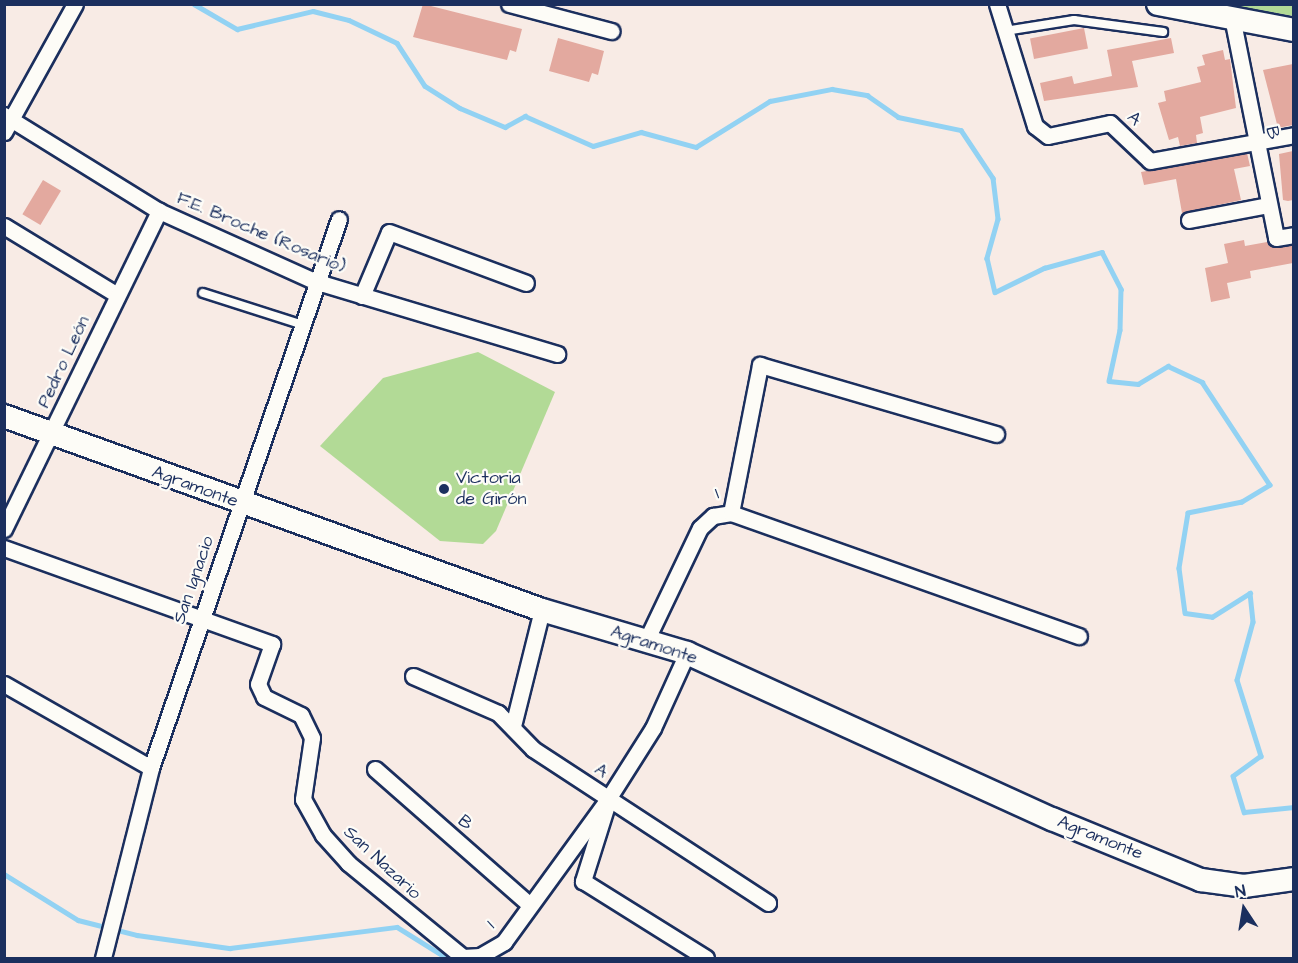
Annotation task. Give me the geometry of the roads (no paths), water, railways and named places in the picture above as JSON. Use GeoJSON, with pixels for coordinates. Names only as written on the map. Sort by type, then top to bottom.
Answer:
{"type":"FeatureCollection","features":[{"type":"Feature","properties":{"kind":"street"},"geometry":{"type":"LineString","coordinates":[[7,122],[75,4]]}},
{"type":"Feature","properties":{"kind":"street"},"geometry":{"type":"LineString","coordinates":[[509,4],[611,31]]}},
{"type":"Feature","properties":{"kind":"street","name":"A"},"geometry":{"type":"LineString","coordinates":[[997,4],[1035,126],[1047,136],[1110,123],[1150,161],[1293,135]]}},
{"type":"Feature","properties":{"kind":"street"},"geometry":{"type":"LineString","coordinates":[[1158,4],[1293,30]]}},
{"type":"Feature","properties":{"kind":"street","name":"B"},"geometry":{"type":"LineString","coordinates":[[1232,17],[1254,142],[1276,238],[1293,235]]}},
{"type":"Feature","properties":{"kind":"street","name":"F.E. Broche (Rosario)"},"geometry":{"type":"LineString","coordinates":[[7,122],[159,211],[314,281],[557,354]]}},
{"type":"Feature","properties":{"kind":"street"},"geometry":{"type":"LineString","coordinates":[[1189,220],[1268,205]]}},
{"type":"Feature","properties":{"kind":"street","name":"Pedro León"},"geometry":{"type":"LineString","coordinates":[[4,529],[52,435],[116,294],[159,211]]}},
{"type":"Feature","properties":{"kind":"street","name":"San Ignacio"},"geometry":{"type":"LineString","coordinates":[[103,958],[151,768],[201,616],[242,505],[314,281],[339,219]]}},
{"type":"Feature","properties":{"kind":"street"},"geometry":{"type":"LineString","coordinates":[[4,226],[116,294]]}},
{"type":"Feature","properties":{"kind":"street"},"geometry":{"type":"LineString","coordinates":[[363,296],[389,232],[526,283]]}},
{"type":"Feature","properties":{"kind":"street","name":"1"},"geometry":{"type":"LineString","coordinates":[[646,641],[700,528],[712,516],[731,513],[760,365],[996,434]]}},
{"type":"Feature","properties":{"kind":"street","name":"Agramonte"},"geometry":{"type":"LineString","coordinates":[[4,416],[242,505],[542,610],[687,653],[1052,819],[1201,880],[1244,886],[1293,879]]}},
{"type":"Feature","properties":{"kind":"street"},"geometry":{"type":"LineString","coordinates":[[731,513],[1079,636]]}},
{"type":"Feature","properties":{"kind":"street","name":"San Nazario"},"geometry":{"type":"LineString","coordinates":[[4,548],[201,616],[272,644],[258,684],[264,697],[301,715],[312,738],[303,799],[323,834],[348,863],[441,941],[463,957],[480,956]]}},
{"type":"Feature","properties":{"kind":"street"},"geometry":{"type":"LineString","coordinates":[[513,726],[542,610]]}},
{"type":"Feature","properties":{"kind":"street","name":"1"},"geometry":{"type":"LineString","coordinates":[[480,956],[504,942],[608,799],[653,728],[687,653]]}},
{"type":"Feature","properties":{"kind":"street","name":"A"},"geometry":{"type":"LineString","coordinates":[[413,676],[476,701],[513,726],[533,749],[768,903]]}},
{"type":"Feature","properties":{"kind":"street"},"geometry":{"type":"LineString","coordinates":[[4,684],[151,768]]}},
{"type":"Feature","properties":{"kind":"street","name":"B"},"geometry":{"type":"LineString","coordinates":[[375,769],[530,905]]}},
{"type":"Feature","properties":{"kind":"street","name":"1"},"geometry":{"type":"LineString","coordinates":[[608,799],[583,880],[706,958]]}},
{"type":"Feature","properties":{"kind":"lane"},"geometry":{"type":"LineString","coordinates":[[1005,31],[1074,20],[1164,32]]}},
{"type":"Feature","properties":{"kind":"lane"},"geometry":{"type":"LineString","coordinates":[[203,293],[300,324]]}},
{"type":"Feature","properties":{"kind":"waterway"},"geometry":{"type":"LineString","coordinates":[[194,4],[237,29],[313,11],[349,20],[397,43],[425,86],[460,108],[505,127],[525,116],[593,146],[641,132],[696,147],[770,101],[832,89],[867,95],[898,117],[961,130],[993,178],[998,219],[987,258],[995,292],[1044,268],[1102,252],[1121,289],[1120,330],[1109,381],[1138,384],[1168,366],[1202,382],[1270,485],[1242,502],[1188,513],[1179,568],[1185,613],[1212,617],[1250,593],[1253,622],[1237,680],[1261,756],[1233,776],[1244,812],[1294,807]]}},
{"type":"Feature","properties":{"kind":"waterway"},"geometry":{"type":"LineString","coordinates":[[4,874],[78,920],[137,935],[230,948],[397,927],[447,958]]}},
{"type":"Feature","properties":{"kind":"place","name":"Victoria de Girón"},"geometry":{"type":"Point","coordinates":[444,489]}}]}
